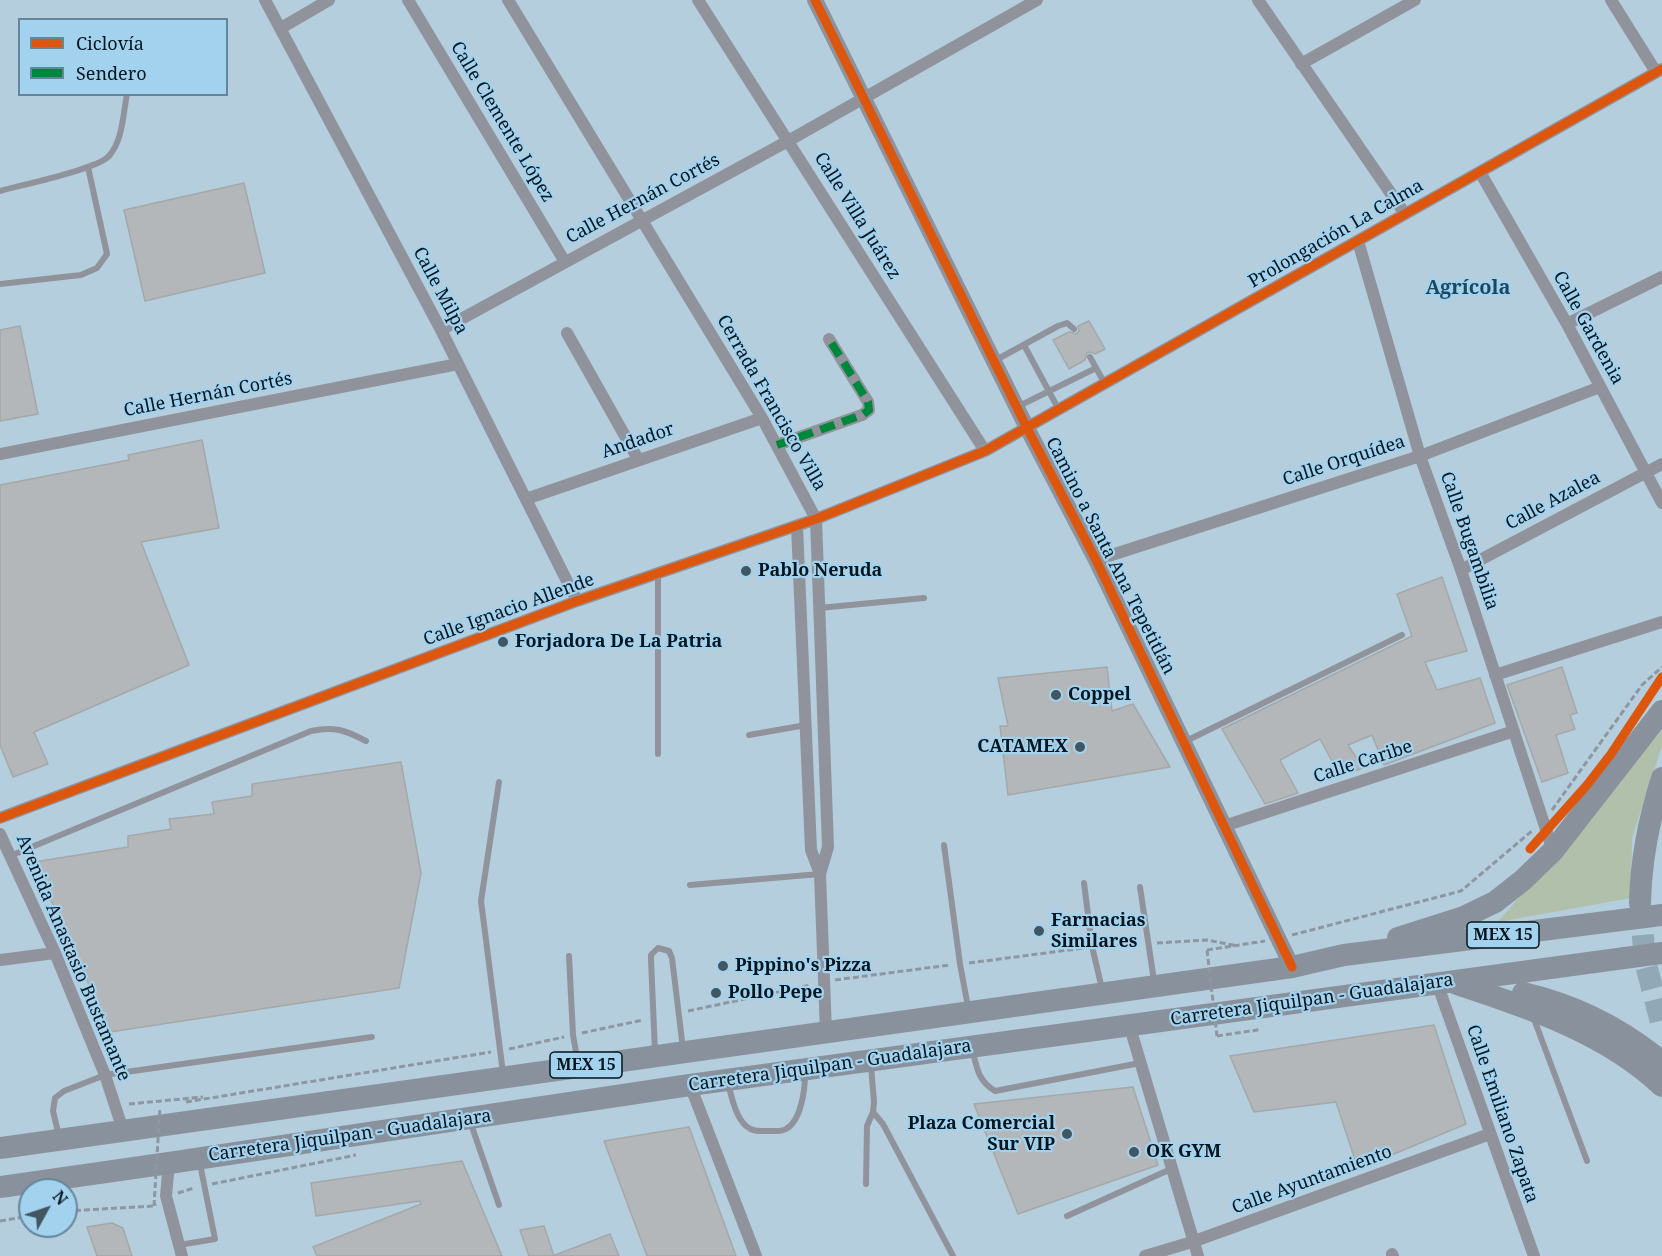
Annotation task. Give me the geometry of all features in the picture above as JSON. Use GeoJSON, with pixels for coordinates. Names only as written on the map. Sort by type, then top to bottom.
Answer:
{"type":"FeatureCollection","features":[{"type":"Feature","properties":{"kind":"highway"},"geometry":{"type":"LineString","coordinates":[[1344,955],[1464,917],[1495,902],[1523,880],[1547,834],[1662,711]]}},
{"type":"Feature","properties":{"kind":"highway"},"geometry":{"type":"LineString","coordinates":[[1640,902],[1648,824],[1662,778]]}},
{"type":"Feature","properties":{"kind":"highway","name":"Carretera Jiquilpan - Guadalajara"},"geometry":{"type":"LineString","coordinates":[[0,1148],[1292,967],[1344,955],[1662,915]]}},
{"type":"Feature","properties":{"kind":"highway","name":"Carretera Jiquilpan - Guadalajara"},"geometry":{"type":"LineString","coordinates":[[0,1186],[690,1085],[1662,953]]}},
{"type":"Feature","properties":{"kind":"highway"},"geometry":{"type":"LineString","coordinates":[[1444,982],[1531,1010],[1615,1048],[1662,1086]]}},
{"type":"Feature","properties":{"kind":"highway"},"geometry":{"type":"LineString","coordinates":[[1444,982],[1507,990],[1564,1005],[1615,1029],[1662,1062]]}},
{"type":"Feature","properties":{"kind":"street","name":"Calle Milpa"},"geometry":{"type":"LineString","coordinates":[[265,0],[441,330],[577,601]]}},
{"type":"Feature","properties":{"kind":"street"},"geometry":{"type":"LineString","coordinates":[[281,28],[329,0]]}},
{"type":"Feature","properties":{"kind":"street","name":"Calle Clemente López"},"geometry":{"type":"LineString","coordinates":[[408,0],[565,262]]}},
{"type":"Feature","properties":{"kind":"street","name":"Cerrada Francisco Villa"},"geometry":{"type":"LineString","coordinates":[[508,0],[762,418],[816,519],[828,847],[820,874]]}},
{"type":"Feature","properties":{"kind":"street","name":"Calle Villa Juárez"},"geometry":{"type":"LineString","coordinates":[[698,0],[985,451]]}},
{"type":"Feature","properties":{"kind":"street","name":"Camino a Santa Ana Tepetitlán"},"geometry":{"type":"LineString","coordinates":[[815,0],[1027,428],[1096,560],[1292,967]]}},
{"type":"Feature","properties":{"kind":"street","name":"Calle Hernán Cortés"},"geometry":{"type":"LineString","coordinates":[[441,330],[788,141],[1037,0]]}},
{"type":"Feature","properties":{"kind":"street"},"geometry":{"type":"LineString","coordinates":[[1258,0],[1406,214]]}},
{"type":"Feature","properties":{"kind":"street"},"geometry":{"type":"LineString","coordinates":[[1301,64],[1415,0]]}},
{"type":"Feature","properties":{"kind":"street"},"geometry":{"type":"LineString","coordinates":[[1611,0],[1659,70]]}},
{"type":"Feature","properties":{"kind":"street","name":"Prolongación La Calma"},"geometry":{"type":"LineString","coordinates":[[1027,428],[1659,70]]}},
{"type":"Feature","properties":{"kind":"street","name":"Calle Gardenia"},"geometry":{"type":"LineString","coordinates":[[1480,172],[1567,324],[1662,503]]}},
{"type":"Feature","properties":{"kind":"street","name":"Calle Bugambilia"},"geometry":{"type":"LineString","coordinates":[[1358,241],[1420,456],[1461,570],[1547,834]]}},
{"type":"Feature","properties":{"kind":"street"},"geometry":{"type":"LineString","coordinates":[[1567,324],[1662,277]]}},
{"type":"Feature","properties":{"kind":"street"},"geometry":{"type":"LineString","coordinates":[[567,333],[638,459]]}},
{"type":"Feature","properties":{"kind":"street"},"geometry":{"type":"LineString","coordinates":[[777,445],[862,415],[869,410],[868,402],[829,339]]}},
{"type":"Feature","properties":{"kind":"street","name":"Calle Hernán Cortés"},"geometry":{"type":"LineString","coordinates":[[0,454],[458,364]]}},
{"type":"Feature","properties":{"kind":"street","name":"Calle Orquídea"},"geometry":{"type":"LineString","coordinates":[[1096,560],[1420,456],[1600,387]]}},
{"type":"Feature","properties":{"kind":"street","name":"Andador"},"geometry":{"type":"LineString","coordinates":[[526,499],[762,418]]}},
{"type":"Feature","properties":{"kind":"street","name":"Calle Ignacio Allende"},"geometry":{"type":"LineString","coordinates":[[0,818],[577,601],[816,519],[985,451],[1027,428]]}},
{"type":"Feature","properties":{"kind":"street","name":"Calle Azalea"},"geometry":{"type":"LineString","coordinates":[[1461,570],[1662,464]]}},
{"type":"Feature","properties":{"kind":"street","name":"Cerrada Francisco Villa"},"geometry":{"type":"LineString","coordinates":[[796,526],[812,850],[820,874],[826,1032]]}},
{"type":"Feature","properties":{"kind":"street"},"geometry":{"type":"LineString","coordinates":[[1495,675],[1662,621]]}},
{"type":"Feature","properties":{"kind":"street","name":"Calle Caribe"},"geometry":{"type":"LineString","coordinates":[[1224,826],[1514,731]]}},
{"type":"Feature","properties":{"kind":"street","name":"Avenida Anastasio Bustamante"},"geometry":{"type":"LineString","coordinates":[[0,834],[55,953],[105,1075],[123,1130]]}},
{"type":"Feature","properties":{"kind":"street"},"geometry":{"type":"LineString","coordinates":[[0,960],[55,953]]}},
{"type":"Feature","properties":{"kind":"street","name":"Calle Emiliano Zapata"},"geometry":{"type":"LineString","coordinates":[[1444,982],[1490,1134],[1534,1256]]}},
{"type":"Feature","properties":{"kind":"street"},"geometry":{"type":"LineString","coordinates":[[1129,1024],[1198,1256]]}},
{"type":"Feature","properties":{"kind":"street"},"geometry":{"type":"LineString","coordinates":[[690,1085],[756,1256]]}},
{"type":"Feature","properties":{"kind":"street","name":"Calle Ayuntamiento"},"geometry":{"type":"LineString","coordinates":[[1145,1256],[1192,1242],[1490,1134]]}},
{"type":"Feature","properties":{"kind":"street"},"geometry":{"type":"LineString","coordinates":[[169,1163],[166,1196],[180,1250]]}},
{"type":"Feature","properties":{"kind":"lane"},"geometry":{"type":"LineString","coordinates":[[0,191],[88,167],[108,158],[118,141],[127,96]]}},
{"type":"Feature","properties":{"kind":"lane"},"geometry":{"type":"LineString","coordinates":[[0,284],[81,275],[97,268],[107,254],[88,167]]}},
{"type":"Feature","properties":{"kind":"lane"},"geometry":{"type":"LineString","coordinates":[[995,360],[1058,326],[1067,323],[1074,329]]}},
{"type":"Feature","properties":{"kind":"lane"},"geometry":{"type":"LineString","coordinates":[[1024,345],[1059,410]]}},
{"type":"Feature","properties":{"kind":"lane"},"geometry":{"type":"LineString","coordinates":[[1090,357],[1105,384]]}},
{"type":"Feature","properties":{"kind":"lane"},"geometry":{"type":"LineString","coordinates":[[1017,407],[1096,368]]}},
{"type":"Feature","properties":{"kind":"lane"},"geometry":{"type":"LineString","coordinates":[[658,573],[658,754]]}},
{"type":"Feature","properties":{"kind":"lane"},"geometry":{"type":"LineString","coordinates":[[819,608],[924,598]]}},
{"type":"Feature","properties":{"kind":"lane"},"geometry":{"type":"LineString","coordinates":[[1184,742],[1402,635]]}},
{"type":"Feature","properties":{"kind":"lane"},"geometry":{"type":"LineString","coordinates":[[749,735],[806,725]]}},
{"type":"Feature","properties":{"kind":"lane"},"geometry":{"type":"LineString","coordinates":[[10,856],[310,731],[327,728],[347,732],[366,741]]}},
{"type":"Feature","properties":{"kind":"lane"},"geometry":{"type":"LineString","coordinates":[[499,782],[481,901],[503,1077]]}},
{"type":"Feature","properties":{"kind":"lane"},"geometry":{"type":"LineString","coordinates":[[944,845],[968,1012]]}},
{"type":"Feature","properties":{"kind":"lane"},"geometry":{"type":"LineString","coordinates":[[690,885],[820,874]]}},
{"type":"Feature","properties":{"kind":"lane"},"geometry":{"type":"LineString","coordinates":[[1084,883],[1092,946],[1103,993]]}},
{"type":"Feature","properties":{"kind":"lane"},"geometry":{"type":"LineString","coordinates":[[1140,887],[1155,986]]}},
{"type":"Feature","properties":{"kind":"lane"},"geometry":{"type":"LineString","coordinates":[[655,1056],[651,955],[658,948],[669,951],[672,958],[683,1052]]}},
{"type":"Feature","properties":{"kind":"lane"},"geometry":{"type":"LineString","coordinates":[[569,956],[573,1035],[578,1066]]}},
{"type":"Feature","properties":{"kind":"lane"},"geometry":{"type":"LineString","coordinates":[[1531,1010],[1587,1161]]}},
{"type":"Feature","properties":{"kind":"lane"},"geometry":{"type":"LineString","coordinates":[[59,1139],[53,1111],[54,1098],[64,1091],[105,1075],[372,1037]]}},
{"type":"Feature","properties":{"kind":"lane"},"geometry":{"type":"LineString","coordinates":[[972,1046],[979,1075],[985,1084],[995,1090],[1140,1062]]}},
{"type":"Feature","properties":{"kind":"lane"},"geometry":{"type":"LineString","coordinates":[[866,1184],[867,1126],[873,1112],[874,1102],[870,1060]]}},
{"type":"Feature","properties":{"kind":"lane"},"geometry":{"type":"LineString","coordinates":[[727,1080],[736,1110],[746,1126],[754,1131],[784,1130],[793,1124],[798,1114],[805,1083],[805,1069]]}},
{"type":"Feature","properties":{"kind":"lane"},"geometry":{"type":"LineString","coordinates":[[873,1112],[883,1124],[953,1256]]}},
{"type":"Feature","properties":{"kind":"lane"},"geometry":{"type":"LineString","coordinates":[[469,1118],[499,1205]]}},
{"type":"Feature","properties":{"kind":"lane"},"geometry":{"type":"LineString","coordinates":[[180,1250],[215,1239],[198,1158]]}},
{"type":"Feature","properties":{"kind":"lane"},"geometry":{"type":"LineString","coordinates":[[1067,1216],[1171,1169]]}},
{"type":"Feature","properties":{"kind":"path"},"geometry":{"type":"LineString","coordinates":[[1547,834],[1642,685],[1662,667]]}},
{"type":"Feature","properties":{"kind":"path"},"geometry":{"type":"LineString","coordinates":[[1656,687],[1662,677]]}},
{"type":"Feature","properties":{"kind":"path"},"geometry":{"type":"LineString","coordinates":[[1257,1030],[1217,1036],[1208,950],[1279,938],[1461,891],[1547,834],[1567,808]]}},
{"type":"Feature","properties":{"kind":"path"},"geometry":{"type":"LineString","coordinates":[[679,1012],[824,982],[1092,946],[1207,940],[1238,946]]}},
{"type":"Feature","properties":{"kind":"path"},"geometry":{"type":"LineString","coordinates":[[154,1206],[160,1107],[499,1051],[653,1018]]}},
{"type":"Feature","properties":{"kind":"path"},"geometry":{"type":"LineString","coordinates":[[115,1105],[224,1095]]}},
{"type":"Feature","properties":{"kind":"path"},"geometry":{"type":"LineString","coordinates":[[78,1210],[154,1206],[166,1196]]}},
{"type":"Feature","properties":{"kind":"path"},"geometry":{"type":"LineString","coordinates":[[0,1221],[18,1218]]}},
{"type":"Feature","properties":{"kind":"green space"},"geometry":{"type":"Polygon","coordinates":[[[1662,730],[1662,746],[1632,838],[1631,898],[1498,922],[1662,730]]]}},
{"type":"Feature","properties":{"kind":"building"},"geometry":{"type":"Polygon","coordinates":[[[244,183],[265,273],[145,301],[124,210],[244,183]]]}},
{"type":"Feature","properties":{"kind":"building"},"geometry":{"type":"Polygon","coordinates":[[[1089,321],[1105,349],[1095,354],[1087,353],[1085,360],[1069,369],[1053,340],[1069,332],[1076,334],[1079,331],[1078,326],[1089,321]]]}},
{"type":"Feature","properties":{"kind":"building"},"geometry":{"type":"Polygon","coordinates":[[[20,326],[38,414],[0,421],[0,330],[20,326]]]}},
{"type":"Feature","properties":{"kind":"building"},"geometry":{"type":"Polygon","coordinates":[[[202,440],[219,528],[141,542],[189,665],[34,732],[48,764],[13,777],[0,745],[0,485],[129,460],[128,455],[202,440]]]}},
{"type":"Feature","properties":{"kind":"building"},"geometry":{"type":"Polygon","coordinates":[[[1442,577],[1467,651],[1425,662],[1437,690],[1480,678],[1495,723],[1384,765],[1372,735],[1348,745],[1363,768],[1340,776],[1320,739],[1280,760],[1298,793],[1265,804],[1222,729],[1412,636],[1397,594],[1442,577]]]}},
{"type":"Feature","properties":{"kind":"building","name":"CATAMEX"},"geometry":{"type":"Polygon","coordinates":[[[1107,667],[1112,711],[1133,704],[1170,767],[1008,795],[1000,726],[1008,726],[998,678],[1107,667]]]}},
{"type":"Feature","properties":{"kind":"building"},"geometry":{"type":"Polygon","coordinates":[[[1562,667],[1577,713],[1570,715],[1575,729],[1556,735],[1568,773],[1542,782],[1507,685],[1562,667]]]}},
{"type":"Feature","properties":{"kind":"building"},"geometry":{"type":"Polygon","coordinates":[[[401,762],[421,873],[399,988],[110,1032],[34,862],[128,847],[128,836],[171,829],[169,819],[214,814],[212,802],[252,796],[252,784],[401,762]]]}},
{"type":"Feature","properties":{"kind":"building"},"geometry":{"type":"Polygon","coordinates":[[[1434,1025],[1466,1124],[1358,1169],[1336,1102],[1254,1112],[1230,1056],[1434,1025]]]}},
{"type":"Feature","properties":{"kind":"building","name":"Plaza Comercial Sur VIP"},"geometry":{"type":"Polygon","coordinates":[[[1133,1087],[1158,1165],[1018,1214],[974,1104],[1133,1087]]]}},
{"type":"Feature","properties":{"kind":"building"},"geometry":{"type":"Polygon","coordinates":[[[689,1127],[736,1256],[647,1256],[604,1141],[689,1127]]]}},
{"type":"Feature","properties":{"kind":"building"},"geometry":{"type":"Polygon","coordinates":[[[462,1161],[502,1256],[317,1256],[313,1247],[421,1204],[420,1201],[316,1216],[311,1183],[462,1161]]]}},
{"type":"Feature","properties":{"kind":"building"},"geometry":{"type":"Polygon","coordinates":[[[112,1223],[123,1228],[132,1256],[97,1256],[87,1227],[112,1223]]]}},
{"type":"Feature","properties":{"kind":"building"},"geometry":{"type":"Polygon","coordinates":[[[544,1226],[554,1256],[529,1256],[520,1230],[544,1226]]]}},
{"type":"Feature","properties":{"kind":"building"},"geometry":{"type":"Polygon","coordinates":[[[610,1234],[619,1256],[555,1256],[555,1255],[610,1234]]]}},
{"type":"Feature","properties":{"kind":"tunnel"},"geometry":{"type":"LineString","coordinates":[[1640,902],[1645,961],[1662,1026]]}},
{"type":"Feature","properties":{"kind":"marked path"},"geometry":{"type":"LineString","coordinates":[[777,445],[862,415],[869,410],[868,402],[829,339]]}},
{"type":"Feature","properties":{"kind":"cycle path"},"geometry":{"type":"LineString","coordinates":[[815,0],[1027,428],[1096,560],[1292,967]]}},
{"type":"Feature","properties":{"kind":"cycle path"},"geometry":{"type":"LineString","coordinates":[[0,818],[577,601],[816,519],[985,451],[1662,69]]}},
{"type":"Feature","properties":{"kind":"cycle path"},"geometry":{"type":"LineString","coordinates":[[1530,849],[1587,785],[1611,754],[1662,677]]}},
{"type":"Feature","properties":{"kind":"place","name":"Pablo Neruda"},"geometry":{"type":"Point","coordinates":[746,571]}},
{"type":"Feature","properties":{"kind":"place","name":"Forjadora De La Patria"},"geometry":{"type":"Point","coordinates":[503,642]}},
{"type":"Feature","properties":{"kind":"place","name":"Coppel"},"geometry":{"type":"Point","coordinates":[1056,695]}},
{"type":"Feature","properties":{"kind":"place","name":"CATAMEX"},"geometry":{"type":"Point","coordinates":[1080,747]}},
{"type":"Feature","properties":{"kind":"place","name":"Farmacias Similares"},"geometry":{"type":"Point","coordinates":[1039,931]}},
{"type":"Feature","properties":{"kind":"place","name":"Pippino's Pizza"},"geometry":{"type":"Point","coordinates":[723,966]}},
{"type":"Feature","properties":{"kind":"place","name":"Pollo Pepe"},"geometry":{"type":"Point","coordinates":[716,993]}},
{"type":"Feature","properties":{"kind":"place","name":"Plaza Comercial Sur VIP"},"geometry":{"type":"Point","coordinates":[1067,1134]}},
{"type":"Feature","properties":{"kind":"place","name":"OK GYM"},"geometry":{"type":"Point","coordinates":[1134,1152]}},
{"type":"Feature","properties":{"kind":"district","name":"Agrícola"},"geometry":{"type":"Point","coordinates":[1468,288]}}]}
